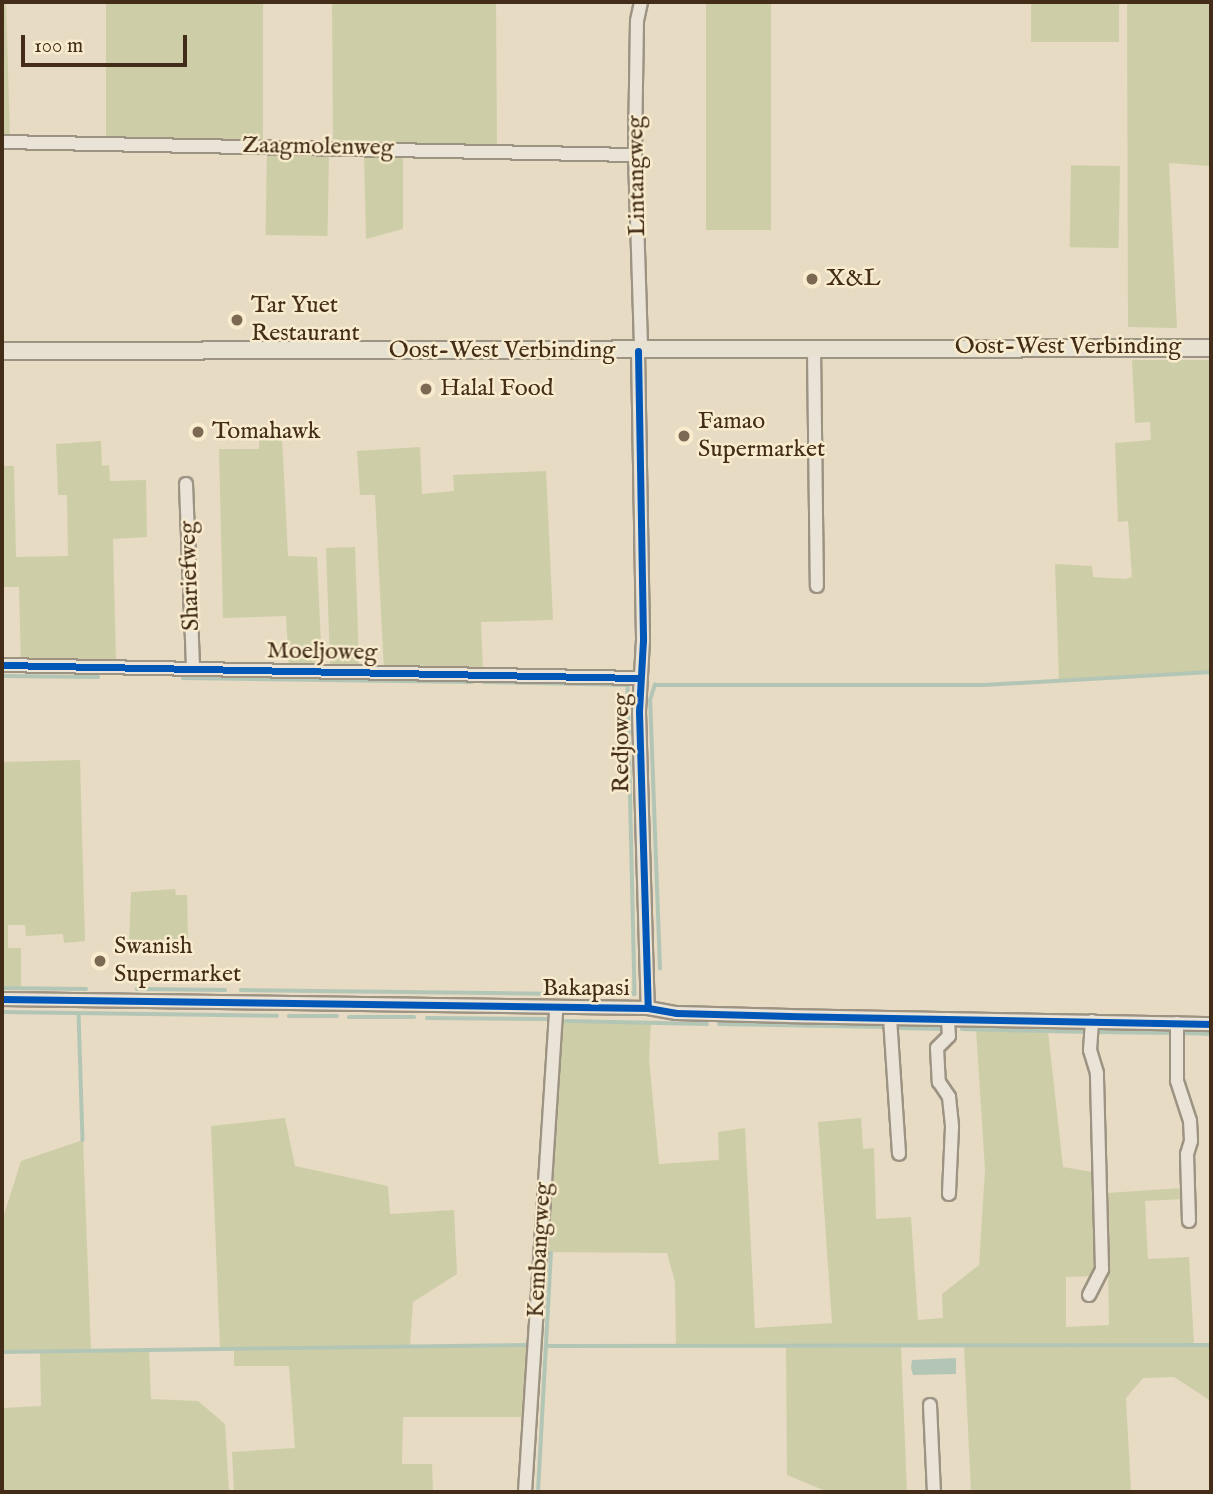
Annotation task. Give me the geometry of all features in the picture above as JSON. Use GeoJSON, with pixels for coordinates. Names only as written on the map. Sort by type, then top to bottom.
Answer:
{"type":"FeatureCollection","features":[{"type":"Feature","properties":{"kind":"main road","name":"Oost-West Verbinding"},"geometry":{"type":"LineString","coordinates":[[2,351],[1211,348]]}},
{"type":"Feature","properties":{"kind":"street","name":"Lintangweg"},"geometry":{"type":"LineString","coordinates":[[639,351],[635,155],[637,21],[640,2]]}},
{"type":"Feature","properties":{"kind":"street","name":"Zaagmolenweg"},"geometry":{"type":"LineString","coordinates":[[2,142],[635,155]]}},
{"type":"Feature","properties":{"kind":"street"},"geometry":{"type":"LineString","coordinates":[[814,349],[817,586]]}},
{"type":"Feature","properties":{"kind":"street","name":"Redjoweg"},"geometry":{"type":"LineString","coordinates":[[639,351],[640,678],[648,1008]]}},
{"type":"Feature","properties":{"kind":"street","name":"Shariefweg"},"geometry":{"type":"LineString","coordinates":[[186,484],[192,668]]}},
{"type":"Feature","properties":{"kind":"street","name":"Moeljoweg"},"geometry":{"type":"LineString","coordinates":[[2,666],[640,678]]}},
{"type":"Feature","properties":{"kind":"street","name":"Bakapasi"},"geometry":{"type":"LineString","coordinates":[[2,999],[648,1008],[677,1013],[1211,1024]]}},
{"type":"Feature","properties":{"kind":"street","name":"Kembangweg"},"geometry":{"type":"LineString","coordinates":[[525,1492],[556,1008]]}},
{"type":"Feature","properties":{"kind":"street"},"geometry":{"type":"LineString","coordinates":[[890,1018],[899,1154]]}},
{"type":"Feature","properties":{"kind":"street"},"geometry":{"type":"LineString","coordinates":[[948,1018],[949,1036],[937,1048],[939,1082],[949,1097],[952,1127],[949,1194]]}},
{"type":"Feature","properties":{"kind":"street"},"geometry":{"type":"LineString","coordinates":[[1089,1295],[1102,1269],[1097,1073],[1090,1050],[1092,1021]]}},
{"type":"Feature","properties":{"kind":"street"},"geometry":{"type":"LineString","coordinates":[[1177,1023],[1177,1081],[1190,1121],[1191,1140],[1187,1154],[1189,1220]]}},
{"type":"Feature","properties":{"kind":"street"},"geometry":{"type":"LineString","coordinates":[[930,1405],[934,1492]]}},
{"type":"Feature","properties":{"kind":"green space"},"geometry":{"type":"Polygon","coordinates":[[[2,2],[6,2],[10,139],[2,139],[2,2]]]}},
{"type":"Feature","properties":{"kind":"green space"},"geometry":{"type":"Polygon","coordinates":[[[106,2],[263,2],[263,140],[106,140],[106,2]]]}},
{"type":"Feature","properties":{"kind":"green space"},"geometry":{"type":"Polygon","coordinates":[[[332,2],[496,2],[497,148],[365,144],[333,139],[332,2]]]}},
{"type":"Feature","properties":{"kind":"green space"},"geometry":{"type":"Polygon","coordinates":[[[706,2],[771,2],[771,230],[706,230],[706,2]]]}},
{"type":"Feature","properties":{"kind":"green space"},"geometry":{"type":"Polygon","coordinates":[[[1031,2],[1119,2],[1119,42],[1031,42],[1031,2]]]}},
{"type":"Feature","properties":{"kind":"green space"},"geometry":{"type":"Polygon","coordinates":[[[1127,2],[1211,2],[1211,193],[1209,166],[1169,163],[1177,328],[1128,327],[1127,2]]]}},
{"type":"Feature","properties":{"kind":"green space"},"geometry":{"type":"Polygon","coordinates":[[[267,150],[329,151],[328,236],[266,235],[267,150]]]}},
{"type":"Feature","properties":{"kind":"green space"},"geometry":{"type":"Polygon","coordinates":[[[364,151],[403,152],[403,229],[366,239],[364,151]]]}},
{"type":"Feature","properties":{"kind":"green space"},"geometry":{"type":"Polygon","coordinates":[[[1071,165],[1120,166],[1119,248],[1070,247],[1071,165]]]}},
{"type":"Feature","properties":{"kind":"green space"},"geometry":{"type":"Polygon","coordinates":[[[1132,360],[1211,360],[1211,672],[1059,681],[1055,564],[1092,566],[1093,577],[1132,577],[1128,521],[1118,522],[1115,443],[1151,440],[1150,422],[1135,423],[1132,360]]]}},
{"type":"Feature","properties":{"kind":"green space"},"geometry":{"type":"Polygon","coordinates":[[[282,437],[288,556],[317,557],[322,667],[289,667],[286,616],[223,618],[219,449],[259,449],[259,439],[282,437]]]}},
{"type":"Feature","properties":{"kind":"green space"},"geometry":{"type":"Polygon","coordinates":[[[101,441],[102,466],[109,465],[110,481],[146,480],[147,537],[113,539],[116,663],[21,663],[19,587],[2,587],[2,466],[14,466],[16,557],[68,556],[67,495],[58,495],[56,444],[101,441]]]}},
{"type":"Feature","properties":{"kind":"green space"},"geometry":{"type":"Polygon","coordinates":[[[420,447],[422,494],[454,491],[453,475],[546,471],[553,620],[481,622],[483,672],[384,670],[375,495],[360,495],[357,451],[420,447]]]}},
{"type":"Feature","properties":{"kind":"green space"},"geometry":{"type":"Polygon","coordinates":[[[355,547],[359,668],[330,669],[326,548],[355,547]]]}},
{"type":"Feature","properties":{"kind":"green space"},"geometry":{"type":"Polygon","coordinates":[[[80,760],[85,941],[64,943],[63,934],[26,936],[25,925],[8,925],[8,948],[21,948],[21,988],[2,988],[2,762],[80,760]]]}},
{"type":"Feature","properties":{"kind":"green space"},"geometry":{"type":"Polygon","coordinates":[[[175,889],[176,895],[187,895],[188,938],[129,943],[131,892],[175,889]]]}},
{"type":"Feature","properties":{"kind":"green space"},"geometry":{"type":"Polygon","coordinates":[[[559,1020],[651,1023],[649,1059],[659,1164],[719,1160],[718,1132],[745,1128],[755,1328],[832,1323],[818,1122],[861,1118],[863,1149],[874,1148],[876,1219],[911,1217],[918,1320],[943,1318],[942,1294],[979,1265],[985,1170],[976,1029],[1048,1031],[1063,1167],[1098,1173],[1101,1264],[1093,1276],[1066,1277],[1066,1327],[1109,1325],[1107,1193],[1182,1188],[1183,1199],[1145,1201],[1148,1259],[1189,1257],[1194,1345],[1211,1345],[1211,1401],[1174,1377],[1143,1378],[1126,1398],[1131,1492],[971,1492],[964,1346],[901,1346],[907,1492],[828,1492],[787,1475],[786,1346],[676,1347],[675,1282],[667,1253],[543,1252],[559,1020]]]}},
{"type":"Feature","properties":{"kind":"green space"},"geometry":{"type":"Polygon","coordinates":[[[285,1118],[295,1166],[388,1186],[390,1214],[454,1210],[457,1274],[413,1302],[410,1346],[530,1345],[526,1417],[403,1417],[402,1464],[432,1464],[433,1492],[234,1492],[232,1452],[295,1448],[289,1366],[234,1366],[234,1349],[220,1349],[211,1126],[285,1118]]]}},
{"type":"Feature","properties":{"kind":"green space"},"geometry":{"type":"Polygon","coordinates":[[[83,1140],[91,1350],[149,1350],[151,1399],[198,1401],[225,1424],[229,1492],[2,1492],[2,1408],[41,1406],[40,1351],[2,1352],[2,1221],[21,1161],[83,1140]]]}},
{"type":"Feature","properties":{"kind":"shaded area"},"geometry":{"type":"Polygon","coordinates":[[[956,1358],[956,1374],[913,1375],[912,1360],[956,1358]]]}},
{"type":"Feature","properties":{"kind":"waterway"},"geometry":{"type":"LineString","coordinates":[[660,969],[650,700],[655,685],[984,685],[1211,672]]}},
{"type":"Feature","properties":{"kind":"waterway"},"geometry":{"type":"LineString","coordinates":[[2,676],[98,677]]}},
{"type":"Feature","properties":{"kind":"waterway"},"geometry":{"type":"LineString","coordinates":[[183,678],[472,682]]}},
{"type":"Feature","properties":{"kind":"waterway"},"geometry":{"type":"LineString","coordinates":[[484,682],[628,685],[635,994],[595,994]]}},
{"type":"Feature","properties":{"kind":"waterway"},"geometry":{"type":"LineString","coordinates":[[2,988],[86,989]]}},
{"type":"Feature","properties":{"kind":"waterway"},"geometry":{"type":"LineString","coordinates":[[137,989],[225,990]]}},
{"type":"Feature","properties":{"kind":"waterway"},"geometry":{"type":"LineString","coordinates":[[241,990],[586,994]]}},
{"type":"Feature","properties":{"kind":"waterway"},"geometry":{"type":"LineString","coordinates":[[2,1012],[277,1016]]}},
{"type":"Feature","properties":{"kind":"waterway"},"geometry":{"type":"LineString","coordinates":[[79,1013],[83,1140]]}},
{"type":"Feature","properties":{"kind":"waterway"},"geometry":{"type":"LineString","coordinates":[[289,1016],[337,1016]]}},
{"type":"Feature","properties":{"kind":"waterway"},"geometry":{"type":"LineString","coordinates":[[349,1017],[414,1017]]}},
{"type":"Feature","properties":{"kind":"waterway"},"geometry":{"type":"LineString","coordinates":[[427,1018],[546,1019]]}},
{"type":"Feature","properties":{"kind":"waterway"},"geometry":{"type":"LineString","coordinates":[[566,1021],[707,1024]]}},
{"type":"Feature","properties":{"kind":"waterway"},"geometry":{"type":"LineString","coordinates":[[719,1024],[887,1027]]}},
{"type":"Feature","properties":{"kind":"waterway"},"geometry":{"type":"LineString","coordinates":[[899,1028],[944,1029]]}},
{"type":"Feature","properties":{"kind":"waterway"},"geometry":{"type":"LineString","coordinates":[[962,1029],[1086,1032]]}},
{"type":"Feature","properties":{"kind":"waterway"},"geometry":{"type":"LineString","coordinates":[[1098,1032],[1172,1033]]}},
{"type":"Feature","properties":{"kind":"waterway"},"geometry":{"type":"LineString","coordinates":[[1184,1033],[1211,1034]]}},
{"type":"Feature","properties":{"kind":"waterway"},"geometry":{"type":"LineString","coordinates":[[538,1492],[551,1253]]}},
{"type":"Feature","properties":{"kind":"waterway"},"geometry":{"type":"LineString","coordinates":[[2,1352],[526,1345]]}},
{"type":"Feature","properties":{"kind":"waterway"},"geometry":{"type":"LineString","coordinates":[[548,1346],[1211,1345]]}},
{"type":"Feature","properties":{"kind":"cycle path"},"geometry":{"type":"LineString","coordinates":[[638,351],[643,640],[639,712],[648,1008]]}},
{"type":"Feature","properties":{"kind":"cycle path"},"geometry":{"type":"LineString","coordinates":[[2,665],[640,678]]}},
{"type":"Feature","properties":{"kind":"cycle path"},"geometry":{"type":"LineString","coordinates":[[2,999],[648,1008],[677,1013],[1211,1024]]}},
{"type":"Feature","properties":{"kind":"place","name":"X&L"},"geometry":{"type":"Point","coordinates":[812,279]}},
{"type":"Feature","properties":{"kind":"place","name":"Tar Yuet Restaurant"},"geometry":{"type":"Point","coordinates":[237,320]}},
{"type":"Feature","properties":{"kind":"place","name":"Halal Food"},"geometry":{"type":"Point","coordinates":[426,389]}},
{"type":"Feature","properties":{"kind":"place","name":"Tomahawk"},"geometry":{"type":"Point","coordinates":[198,432]}},
{"type":"Feature","properties":{"kind":"place","name":"Famao Supermarket"},"geometry":{"type":"Point","coordinates":[684,436]}},
{"type":"Feature","properties":{"kind":"place","name":"Swanish Supermarket"},"geometry":{"type":"Point","coordinates":[100,961]}}]}
